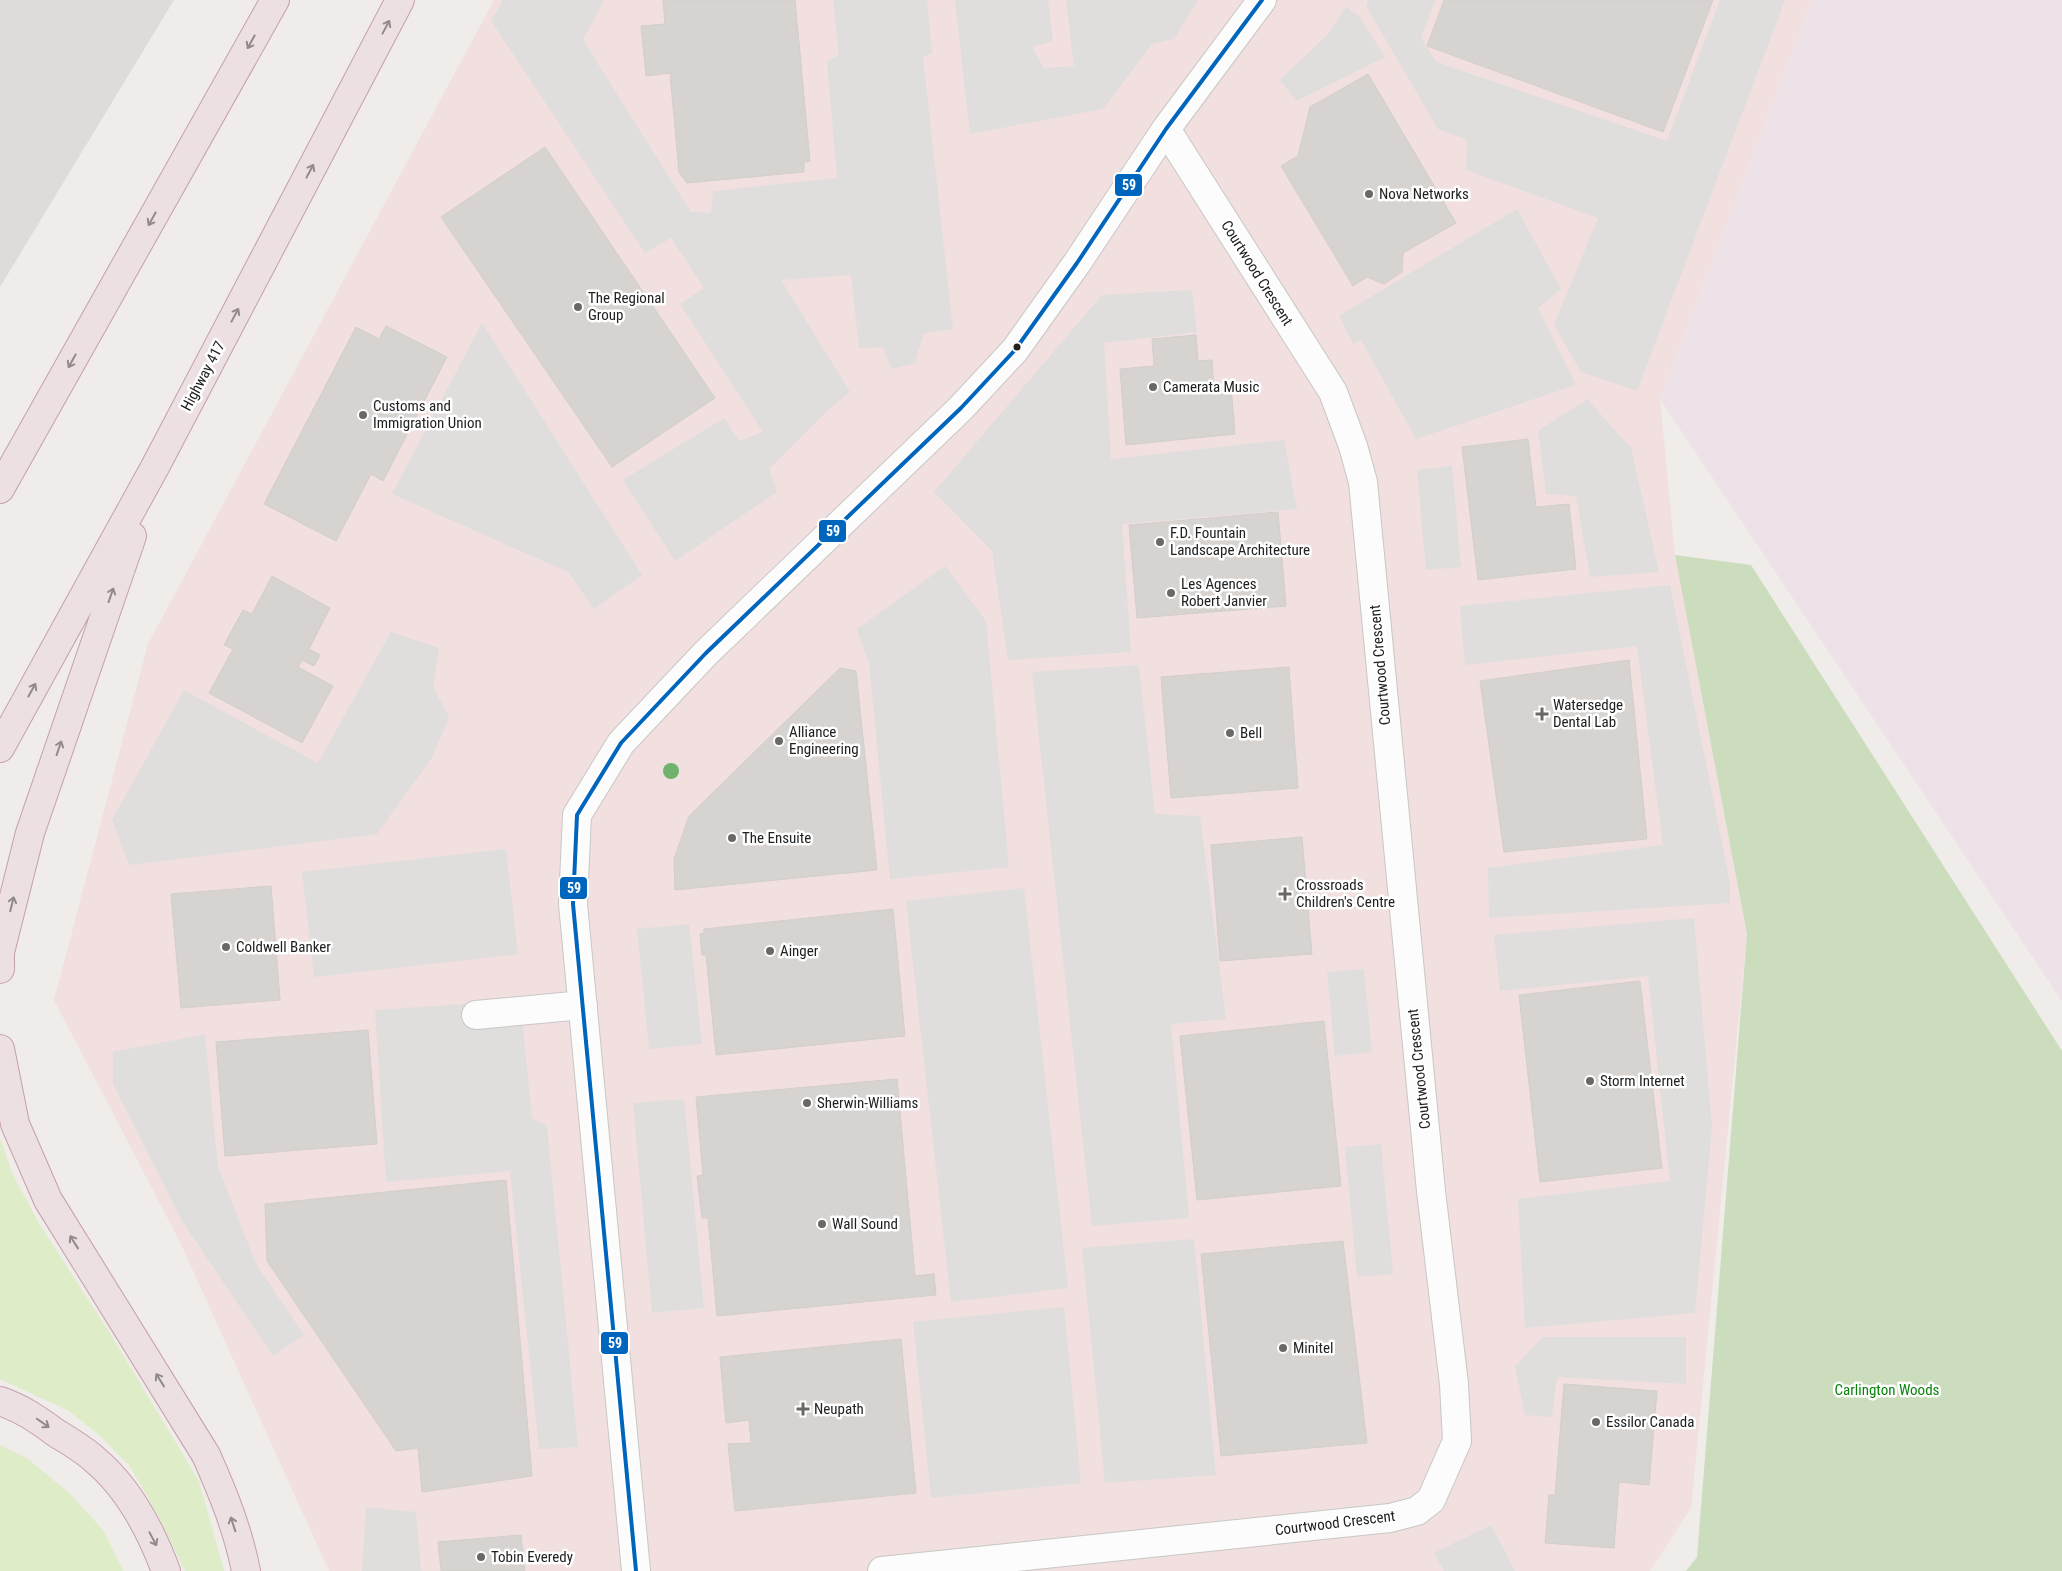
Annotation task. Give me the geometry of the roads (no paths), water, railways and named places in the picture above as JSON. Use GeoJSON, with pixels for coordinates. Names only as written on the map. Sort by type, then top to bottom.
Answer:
{"type":"FeatureCollection","features":[{"type":"Feature","properties":{"kind":"highway"},"geometry":{"type":"LineString","coordinates":[[0,489],[275,0]]}},
{"type":"Feature","properties":{"kind":"highway","name":"Highway 417"},"geometry":{"type":"LineString","coordinates":[[0,748],[156,467],[400,0]]}},
{"type":"Feature","properties":{"kind":"highway"},"geometry":{"type":"LineString","coordinates":[[0,969],[0,952],[30,833],[156,467]]}},
{"type":"Feature","properties":{"kind":"highway"},"geometry":{"type":"LineString","coordinates":[[0,1050],[14,1124],[48,1200],[206,1455],[226,1499],[246,1571]]}},
{"type":"Feature","properties":{"kind":"highway"},"geometry":{"type":"LineString","coordinates":[[0,1401],[21,1408],[95,1459],[119,1486],[139,1515],[157,1548],[166,1571]]}},
{"type":"Feature","properties":{"kind":"street"},"geometry":{"type":"LineString","coordinates":[[636,1571],[573,904],[577,815],[621,743],[706,653],[961,408],[1015,350],[1077,263],[1166,129],[1262,0]]}},
{"type":"Feature","properties":{"kind":"street","name":"Courtwood Crescent"},"geometry":{"type":"LineString","coordinates":[[882,1571],[1390,1518],[1417,1511],[1431,1500],[1456,1442],[1454,1384],[1430,1182],[1363,482],[1353,446],[1332,392],[1166,129]]}},
{"type":"Feature","properties":{"kind":"street"},"geometry":{"type":"LineString","coordinates":[[476,1015],[583,1005]]}},
{"type":"Feature","properties":{"kind":"place","name":"Nova Networks"},"geometry":{"type":"Point","coordinates":[1369,194]}},
{"type":"Feature","properties":{"kind":"place","name":"The Regional Group"},"geometry":{"type":"Point","coordinates":[578,307]}},
{"type":"Feature","properties":{"kind":"place","name":"Camerata Music"},"geometry":{"type":"Point","coordinates":[1153,387]}},
{"type":"Feature","properties":{"kind":"place","name":"Customs and Immigration Union"},"geometry":{"type":"Point","coordinates":[363,415]}},
{"type":"Feature","properties":{"kind":"place","name":"F.D. Fountain Landscape Architecture"},"geometry":{"type":"Point","coordinates":[1160,542]}},
{"type":"Feature","properties":{"kind":"place","name":"Les Agences Robert Janvier"},"geometry":{"type":"Point","coordinates":[1171,593]}},
{"type":"Feature","properties":{"kind":"place","name":"Watersedge Dental Lab"},"geometry":{"type":"Point","coordinates":[1542,714]}},
{"type":"Feature","properties":{"kind":"place","name":"Bell"},"geometry":{"type":"Point","coordinates":[1230,733]}},
{"type":"Feature","properties":{"kind":"place","name":"Alliance Engineering"},"geometry":{"type":"Point","coordinates":[779,741]}},
{"type":"Feature","properties":{"kind":"place","name":"The Ensuite"},"geometry":{"type":"Point","coordinates":[732,838]}},
{"type":"Feature","properties":{"kind":"place","name":"Crossroads Children's Centre"},"geometry":{"type":"Point","coordinates":[1285,894]}},
{"type":"Feature","properties":{"kind":"place","name":"Coldwell Banker"},"geometry":{"type":"Point","coordinates":[226,947]}},
{"type":"Feature","properties":{"kind":"place","name":"Ainger"},"geometry":{"type":"Point","coordinates":[770,951]}},
{"type":"Feature","properties":{"kind":"place","name":"Storm Internet"},"geometry":{"type":"Point","coordinates":[1590,1081]}},
{"type":"Feature","properties":{"kind":"place","name":"Sherwin-Williams"},"geometry":{"type":"Point","coordinates":[807,1103]}},
{"type":"Feature","properties":{"kind":"place","name":"Wall Sound"},"geometry":{"type":"Point","coordinates":[822,1224]}},
{"type":"Feature","properties":{"kind":"place","name":"Minitel"},"geometry":{"type":"Point","coordinates":[1283,1348]}},
{"type":"Feature","properties":{"kind":"place","name":"Neupath"},"geometry":{"type":"Point","coordinates":[803,1409]}},
{"type":"Feature","properties":{"kind":"place","name":"Essilor Canada"},"geometry":{"type":"Point","coordinates":[1596,1422]}},
{"type":"Feature","properties":{"kind":"place","name":"Tobin Everedy"},"geometry":{"type":"Point","coordinates":[481,1557]}},
{"type":"Feature","properties":{"kind":"park label","name":"Carlington Woods"},"geometry":{"type":"Point","coordinates":[1887,1390]}}]}
